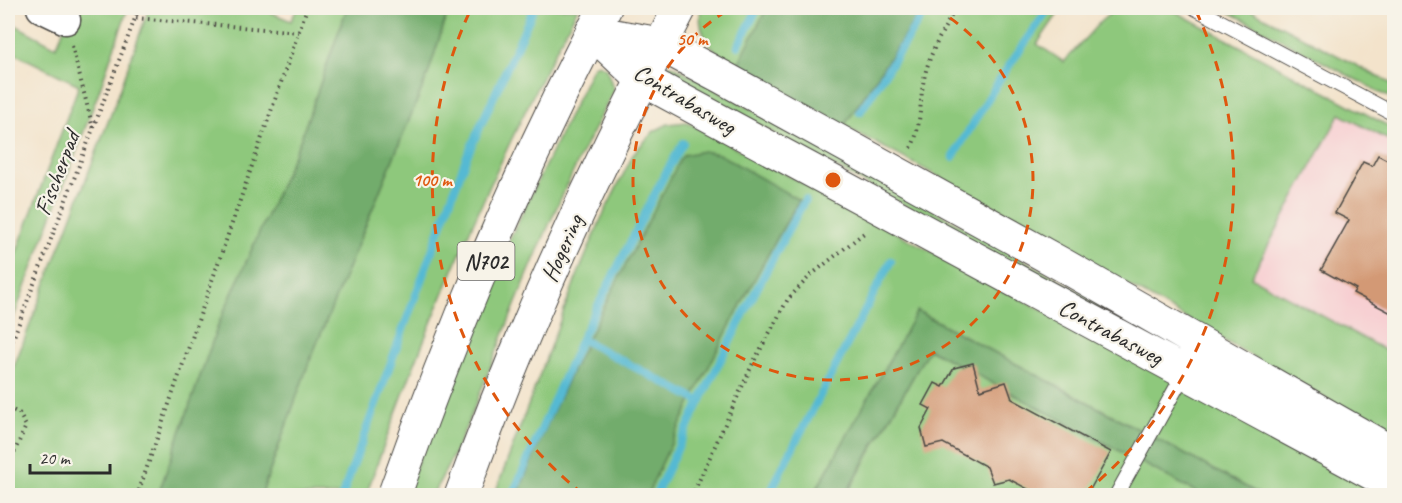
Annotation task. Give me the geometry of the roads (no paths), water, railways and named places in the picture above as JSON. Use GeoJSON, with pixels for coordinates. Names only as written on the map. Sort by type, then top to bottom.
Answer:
{"type":"FeatureCollection","features":[{"type":"Feature","properties":{"kind":"main road","name":"Hogering"},"geometry":{"type":"LineString","coordinates":[[461,495],[554,263],[642,79],[680,8]]}},
{"type":"Feature","properties":{"kind":"main road","name":"Contrabasweg"},"geometry":{"type":"LineString","coordinates":[[599,20],[660,44],[898,174],[1395,486]]}},
{"type":"Feature","properties":{"kind":"main road","name":"Contrabasweg"},"geometry":{"type":"LineString","coordinates":[[599,20],[642,79],[880,207],[1395,454]]}},
{"type":"Feature","properties":{"kind":"main road","name":"N702"},"geometry":{"type":"LineString","coordinates":[[394,495],[418,426],[485,263],[555,106],[599,20]]}},
{"type":"Feature","properties":{"kind":"lane"},"geometry":{"type":"LineString","coordinates":[[1195,8],[1395,114]]}},
{"type":"Feature","properties":{"kind":"lane"},"geometry":{"type":"LineString","coordinates":[[1116,495],[1193,358]]}},
{"type":"Feature","properties":{"kind":"waterway"},"geometry":{"type":"LineString","coordinates":[[342,496],[466,158],[534,8]]}},
{"type":"Feature","properties":{"kind":"waterway"},"geometry":{"type":"LineString","coordinates":[[738,46],[758,8]]}},
{"type":"Feature","properties":{"kind":"waterway"},"geometry":{"type":"LineString","coordinates":[[860,112],[927,8]]}},
{"type":"Feature","properties":{"kind":"waterway"},"geometry":{"type":"LineString","coordinates":[[953,157],[998,82],[1049,8]]}},
{"type":"Feature","properties":{"kind":"waterway"},"geometry":{"type":"LineString","coordinates":[[512,496],[581,339],[683,143]]}},
{"type":"Feature","properties":{"kind":"waterway"},"geometry":{"type":"LineString","coordinates":[[655,496],[727,347],[805,200]]}},
{"type":"Feature","properties":{"kind":"waterway"},"geometry":{"type":"LineString","coordinates":[[769,496],[891,261]]}},
{"type":"Feature","properties":{"kind":"waterway"},"geometry":{"type":"LineString","coordinates":[[581,339],[699,401]]}}]}
